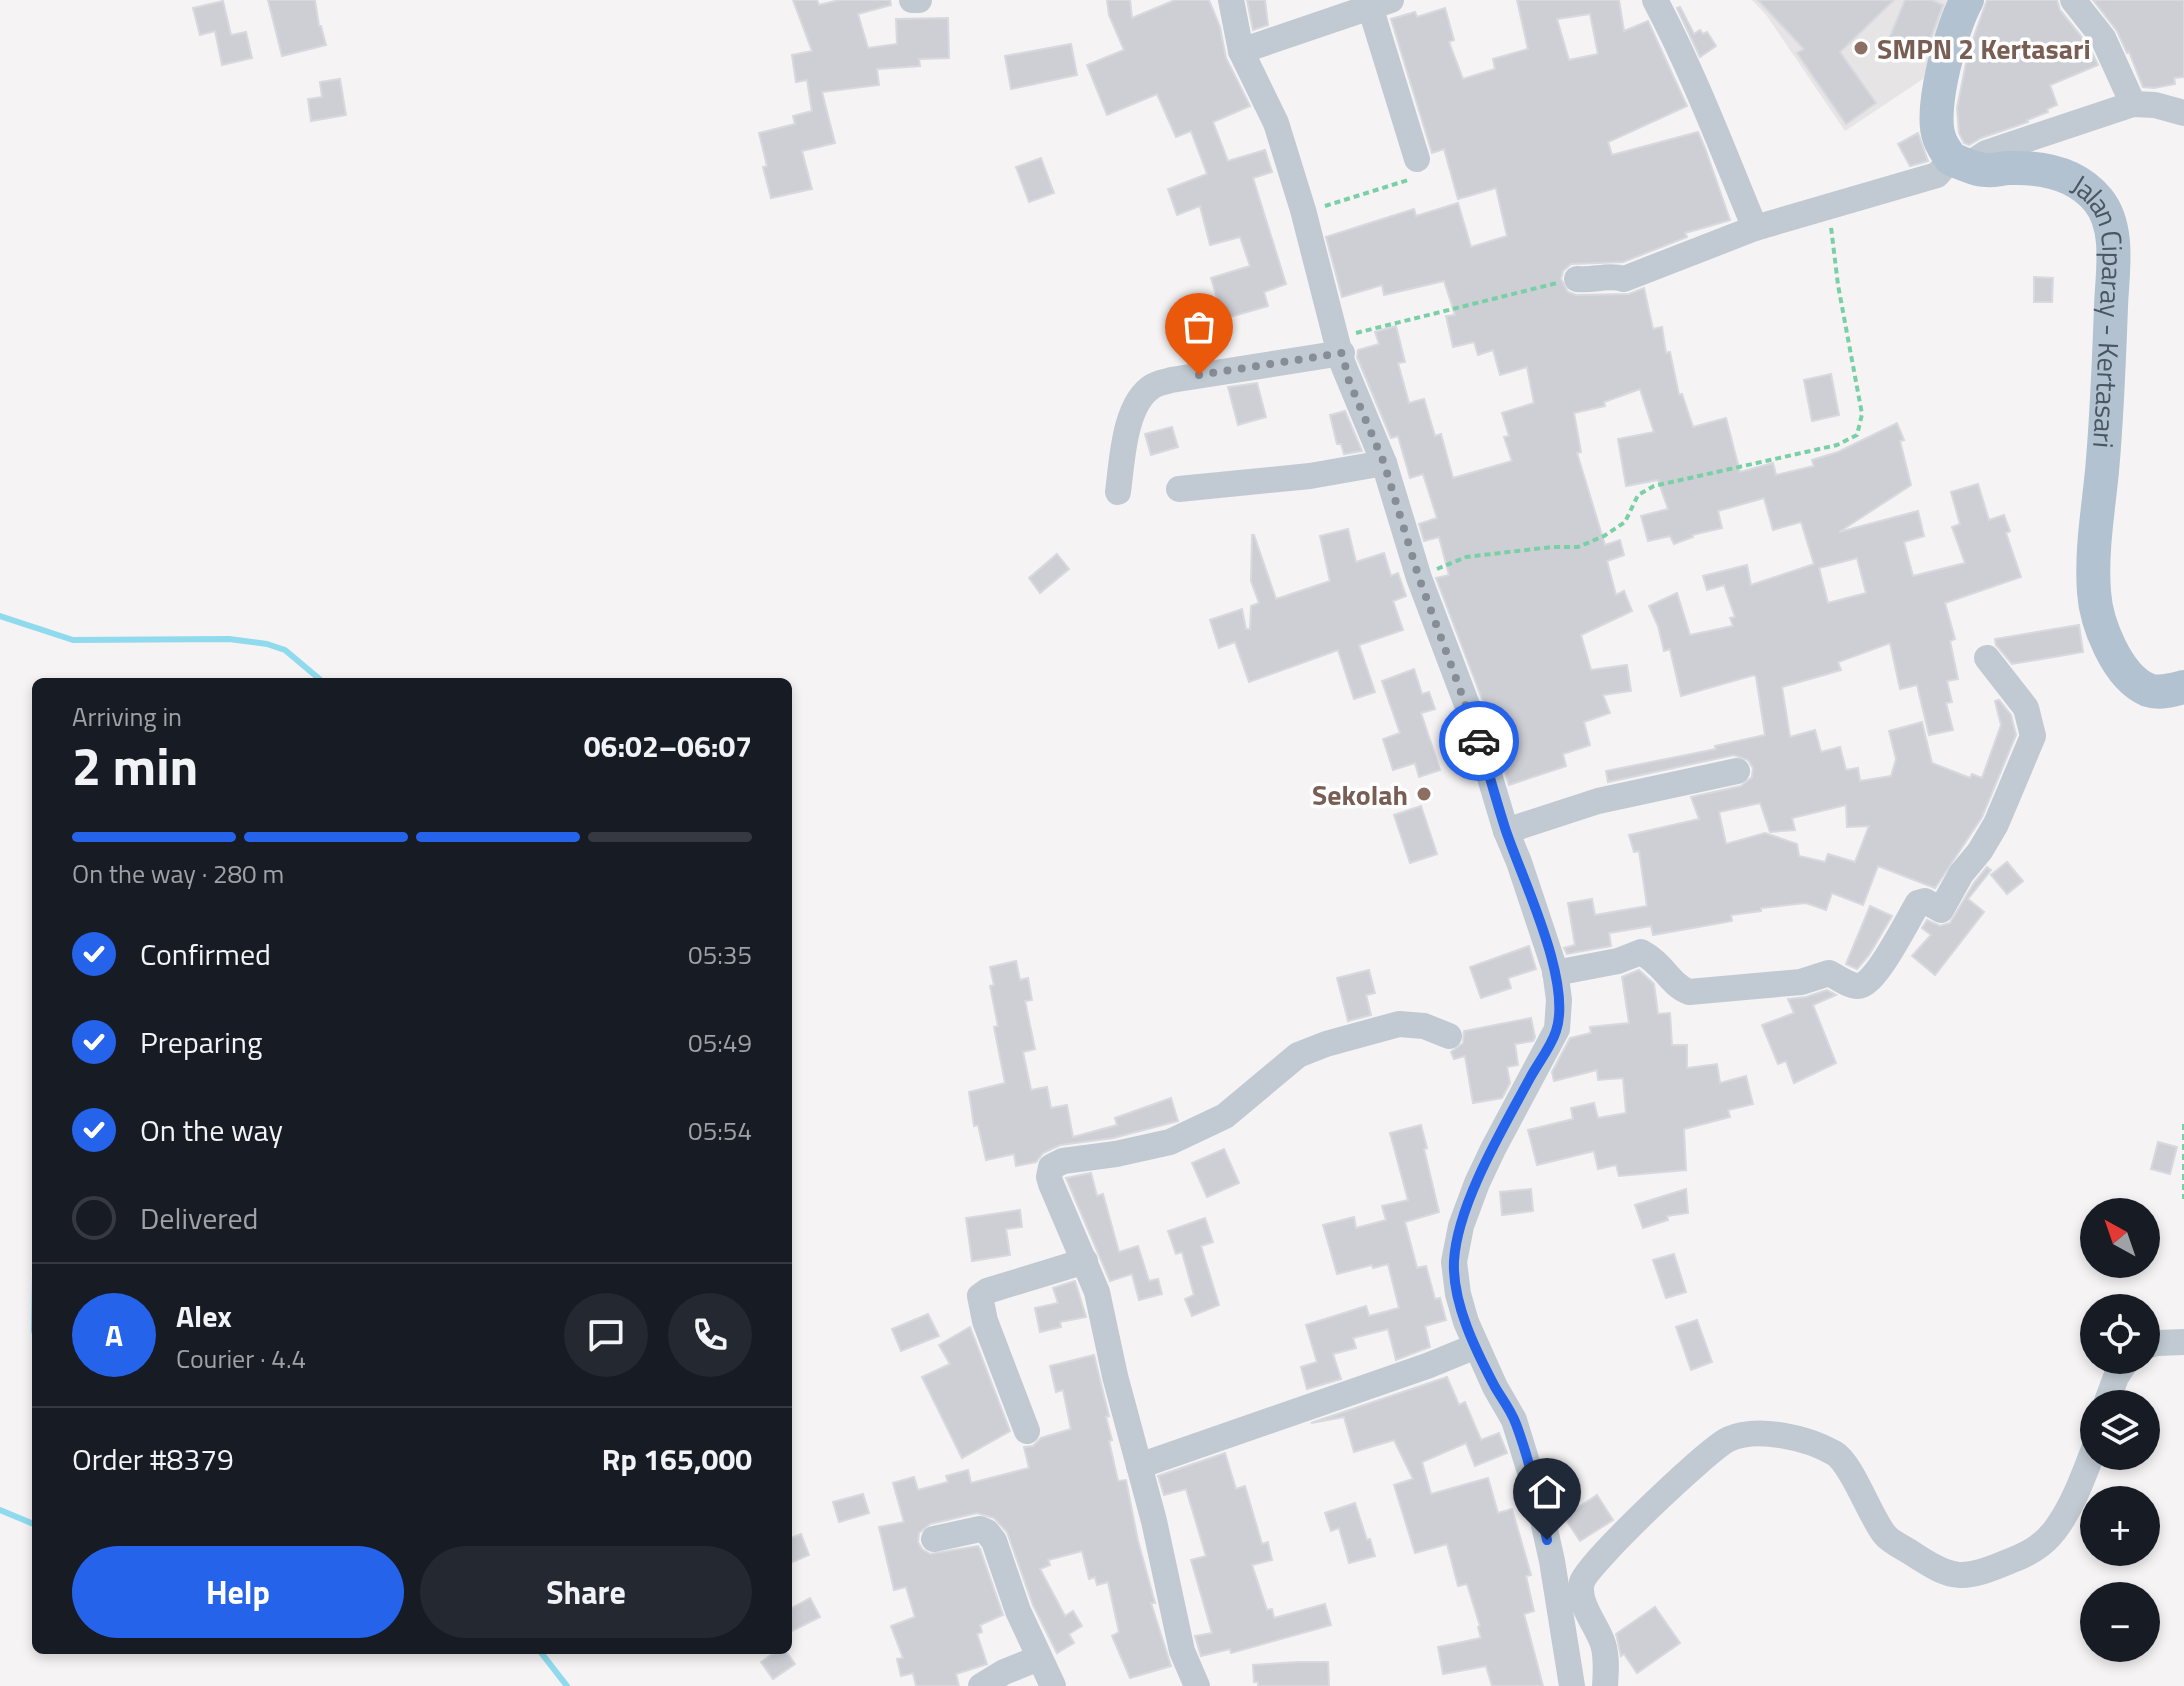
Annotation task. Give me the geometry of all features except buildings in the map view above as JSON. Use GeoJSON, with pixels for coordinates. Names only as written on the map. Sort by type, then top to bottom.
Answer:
{"type":"FeatureCollection","features":[{"type":"Feature","properties":{"kind":"main road"},"geometry":{"type":"LineString","coordinates":[[1960,162],[1938,136],[1936,111],[1943,71],[1967,0]]}},
{"type":"Feature","properties":{"kind":"main road","name":"Jalan Ciparay - Kertasari"},"geometry":{"type":"LineString","coordinates":[[1960,162],[1985,171],[2011,168],[2047,170],[2070,177],[2087,188],[2101,203],[2109,220],[2113,267],[2101,480],[2093,543],[2094,595],[2102,629],[2114,657],[2130,676],[2148,690],[2167,691],[2184,687]]}},
{"type":"Feature","properties":{"kind":"street"},"geometry":{"type":"LineString","coordinates":[[912,0],[919,0]]}},
{"type":"Feature","properties":{"kind":"street"},"geometry":{"type":"LineString","coordinates":[[1231,0],[1241,51],[1276,123],[1303,210],[1349,381],[1384,463],[1419,578],[1472,718],[1506,831],[1555,973],[1559,1000],[1557,1029],[1493,1149],[1461,1226],[1454,1262],[1456,1284],[1476,1346],[1514,1420],[1538,1498],[1552,1561],[1572,1686]]}},
{"type":"Feature","properties":{"kind":"street"},"geometry":{"type":"LineString","coordinates":[[1655,0],[1696,83],[1755,228]]}},
{"type":"Feature","properties":{"kind":"street"},"geometry":{"type":"LineString","coordinates":[[2073,0],[2103,38],[2133,104]]}},
{"type":"Feature","properties":{"kind":"street"},"geometry":{"type":"LineString","coordinates":[[1241,51],[1323,21],[1382,4]]}},
{"type":"Feature","properties":{"kind":"street"},"geometry":{"type":"LineString","coordinates":[[1382,4],[1373,16],[1417,159]]}},
{"type":"Feature","properties":{"kind":"street"},"geometry":{"type":"LineString","coordinates":[[1577,279],[1612,275],[1624,279],[1755,228],[1937,175],[1960,162],[2004,146],[2133,104],[2155,105],[2184,113]]}},
{"type":"Feature","properties":{"kind":"street"},"geometry":{"type":"LineString","coordinates":[[1118,492],[1126,432],[1137,403],[1151,387],[1171,380],[1340,346]]}},
{"type":"Feature","properties":{"kind":"street"},"geometry":{"type":"LineString","coordinates":[[1179,489],[1310,476],[1384,463]]}},
{"type":"Feature","properties":{"kind":"street"},"geometry":{"type":"LineString","coordinates":[[1555,973],[1618,961],[1641,952],[1656,960],[1679,988],[1689,992],[1801,982],[1829,973],[1855,987],[1865,985],[1876,975],[1918,903],[1925,901],[1941,910],[1946,905],[1961,874],[1996,824],[2033,736],[2026,708],[1987,658]]}},
{"type":"Feature","properties":{"kind":"street"},"geometry":{"type":"LineString","coordinates":[[1506,831],[1598,801],[1737,771]]}},
{"type":"Feature","properties":{"kind":"street"},"geometry":{"type":"LineString","coordinates":[[1197,1686],[1182,1651],[1154,1521],[1115,1376],[1102,1311],[1085,1261],[1049,1177],[1051,1167],[1080,1157],[1148,1148],[1183,1137],[1242,1104],[1298,1055],[1326,1044],[1399,1024],[1424,1026],[1449,1036]]}},
{"type":"Feature","properties":{"kind":"street"},"geometry":{"type":"LineString","coordinates":[[1027,1431],[985,1321],[980,1296],[987,1291],[1085,1261]]}},
{"type":"Feature","properties":{"kind":"street"},"geometry":{"type":"LineString","coordinates":[[2160,1343],[2184,1342]]}},
{"type":"Feature","properties":{"kind":"street"},"geometry":{"type":"LineString","coordinates":[[1139,1466],[1427,1366],[1476,1346]]}},
{"type":"Feature","properties":{"kind":"street"},"geometry":{"type":"LineString","coordinates":[[1605,1686],[1604,1646],[1582,1595],[1581,1584],[1585,1575],[1699,1460],[1729,1439],[1752,1433],[1807,1440],[1839,1455],[1886,1536],[1937,1570],[1958,1575],[1979,1575],[2037,1548],[2053,1533],[2065,1515],[2085,1470]]}},
{"type":"Feature","properties":{"kind":"street"},"geometry":{"type":"LineString","coordinates":[[934,1539],[980,1529],[987,1532],[997,1548],[1018,1611],[1053,1686]]}},
{"type":"Feature","properties":{"kind":"street"},"geometry":{"type":"LineString","coordinates":[[981,1686],[1004,1672],[1039,1658]]}},
{"type":"Feature","properties":{"kind":"path"},"geometry":{"type":"LineString","coordinates":[[1303,210],[1403,183],[1416,174],[1417,159]]}},
{"type":"Feature","properties":{"kind":"path"},"geometry":{"type":"LineString","coordinates":[[1419,578],[1466,557],[1578,547],[1625,522],[1638,495],[1654,486],[1837,445],[1857,435],[1862,414],[1838,285],[1829,208]]}},
{"type":"Feature","properties":{"kind":"path"},"geometry":{"type":"LineString","coordinates":[[1340,346],[1577,279]]}},
{"type":"Feature","properties":{"kind":"path"},"geometry":{"type":"LineString","coordinates":[[2184,1124],[2184,1199]]}},
{"type":"Feature","properties":{"kind":"shaded area","name":"SMPN 2 Kertasari"},"geometry":{"type":"Polygon","coordinates":[[[1752,0],[1952,0],[1923,79],[1845,131],[1767,16],[1752,0]]]}},
{"type":"Feature","properties":{"kind":"waterway"},"geometry":{"type":"LineString","coordinates":[[0,616],[73,640],[229,639],[267,644],[285,650],[318,678]]}},
{"type":"Feature","properties":{"kind":"waterway"},"geometry":{"type":"LineString","coordinates":[[0,1510],[32,1523]]}},
{"type":"Feature","properties":{"kind":"waterway"},"geometry":{"type":"LineString","coordinates":[[542,1654],[567,1686]]}},
{"type":"Feature","properties":{"kind":"way so far"},"geometry":{"type":"LineString","coordinates":[[1199,375],[1342,353],[1342,362],[1384,463],[1419,578],[1479,741]]}},
{"type":"Feature","properties":{"kind":"place","name":"SMPN 2 Kertasari"},"geometry":{"type":"Point","coordinates":[1861,48]}},
{"type":"Feature","properties":{"kind":"place","name":"Sekolah"},"geometry":{"type":"Point","coordinates":[1424,794]}},
{"type":"Feature","properties":{"kind":"route"},"geometry":{"type":"LineString","coordinates":[[1479,741],[1506,831],[1547,943],[1559,1000],[1557,1029],[1477,1183],[1461,1226],[1454,1262],[1466,1322],[1523,1444],[1547,1540]]}}]}
